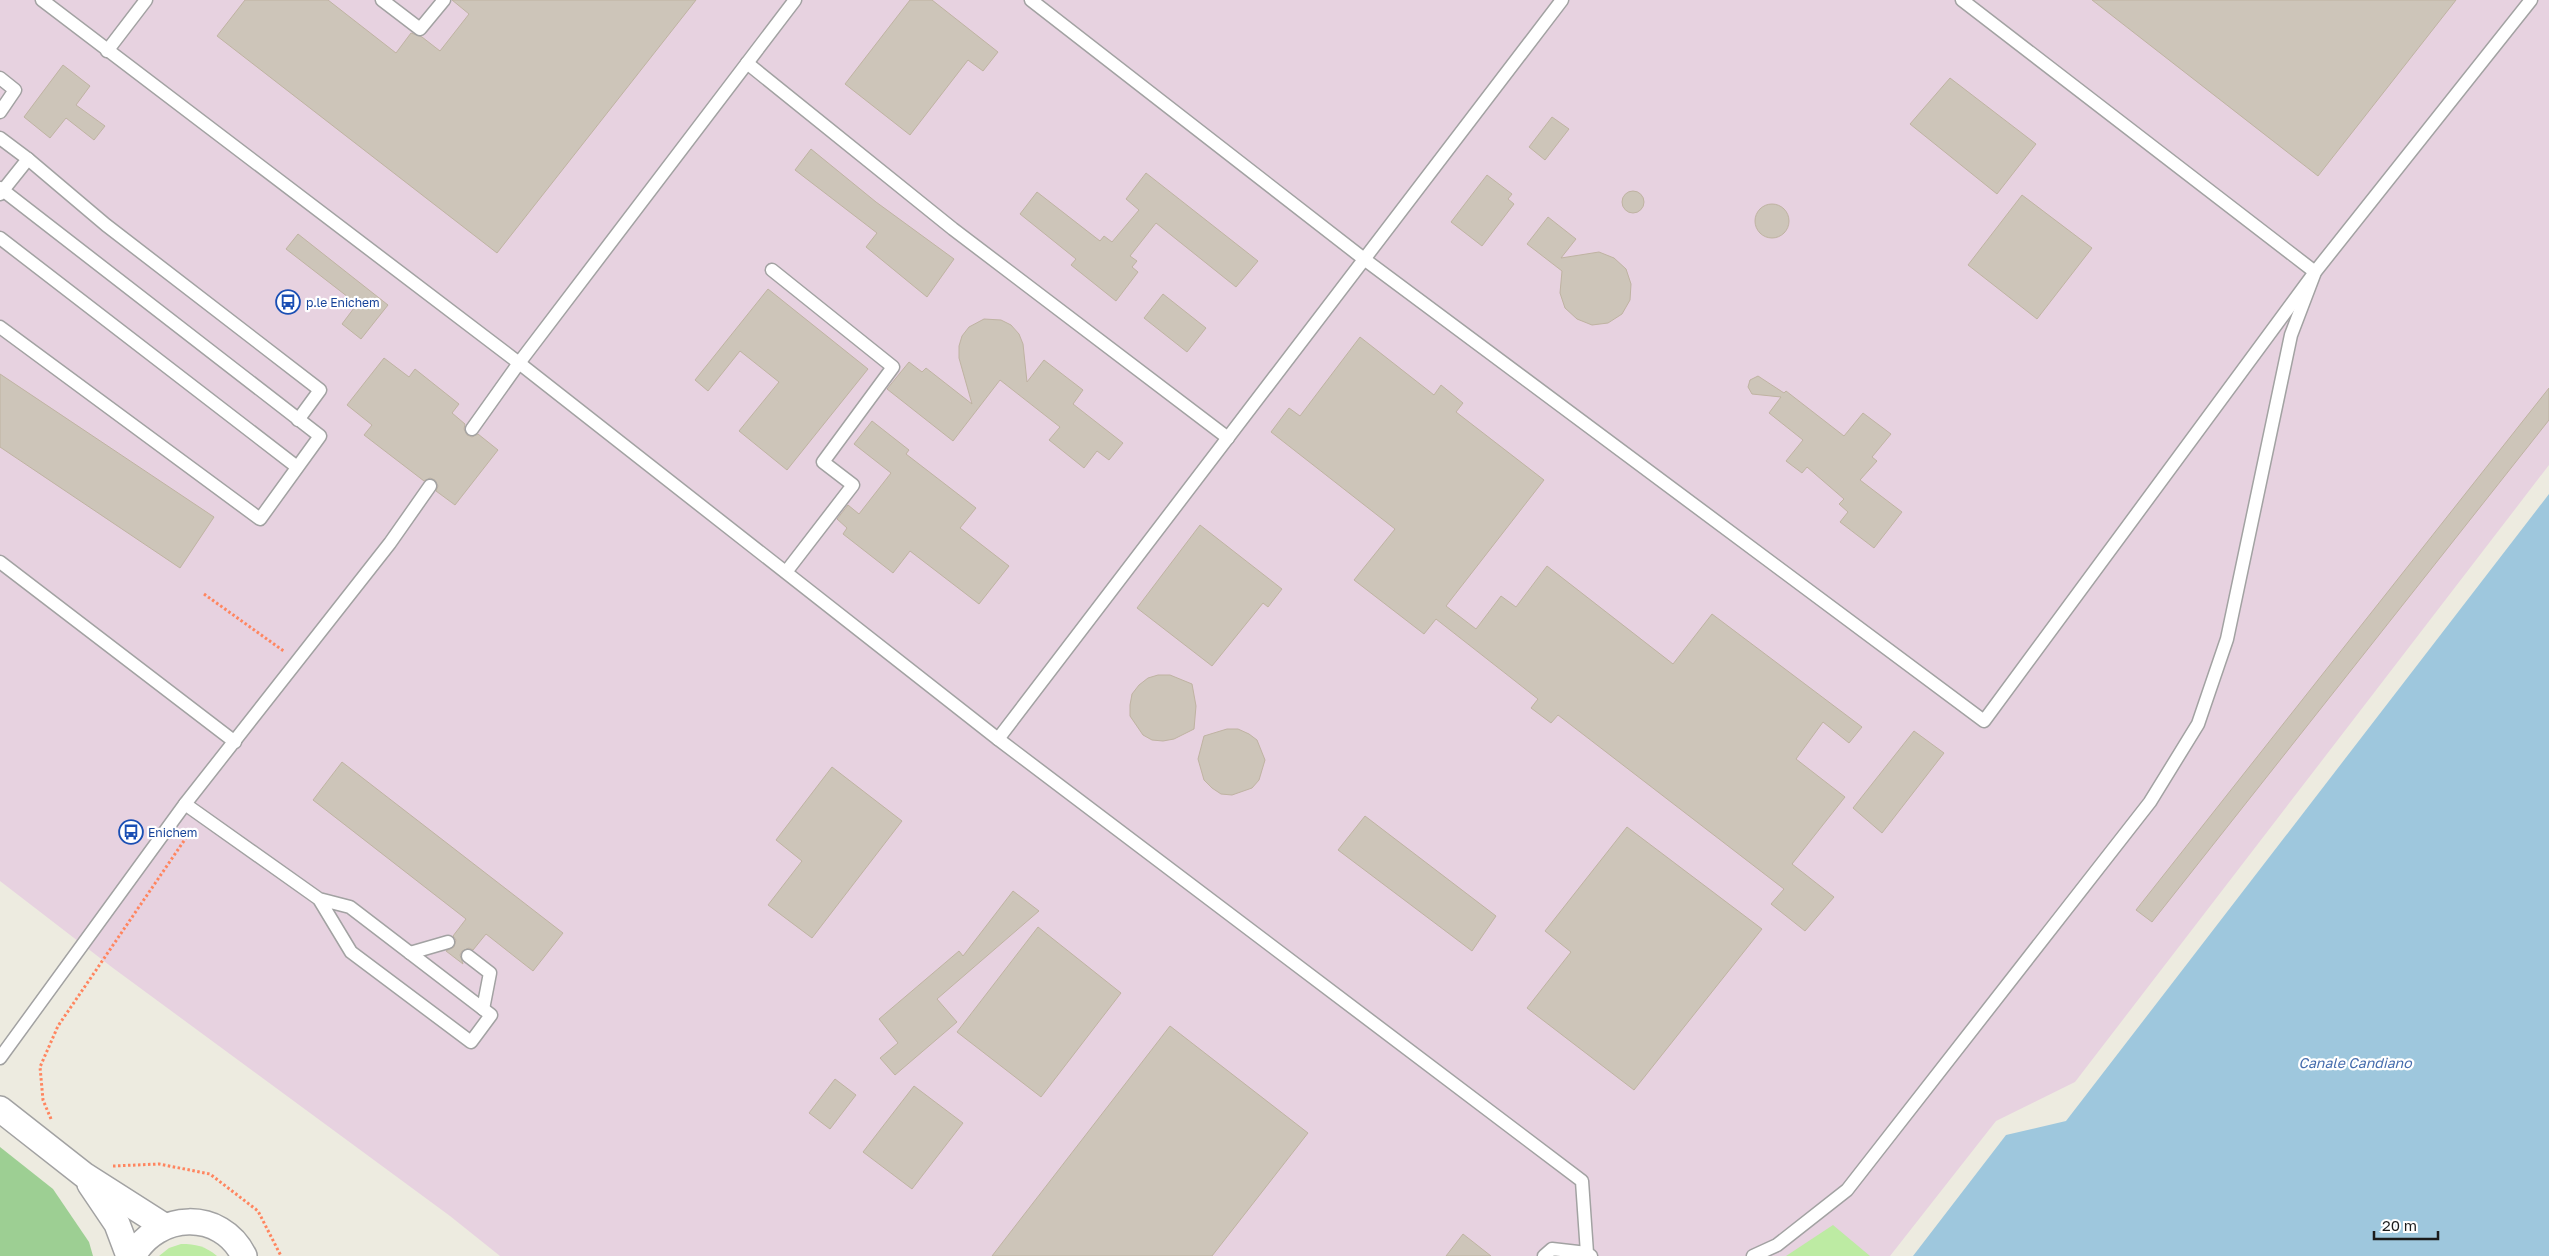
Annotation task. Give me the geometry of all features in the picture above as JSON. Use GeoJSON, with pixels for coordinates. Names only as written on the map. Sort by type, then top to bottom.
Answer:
{"type":"FeatureCollection","features":[{"type":"Feature","properties":{"kind":"street"},"geometry":{"type":"LineString","coordinates":[[0,1109],[84,1175],[164,1226]]}},
{"type":"Feature","properties":{"kind":"street"},"geometry":{"type":"LineString","coordinates":[[84,1175],[117,1224],[129,1256]]}},
{"type":"Feature","properties":{"kind":"street"},"geometry":{"type":"LineString","coordinates":[[133,1256],[138,1246],[150,1234],[164,1226],[184,1220],[205,1223],[224,1232],[239,1246],[244,1256]]}},
{"type":"Feature","properties":{"kind":"lane"},"geometry":{"type":"LineString","coordinates":[[42,0],[519,363],[998,738],[1582,1181],[1587,1255],[1552,1248],[1544,1256]]}},
{"type":"Feature","properties":{"kind":"lane"},"geometry":{"type":"LineString","coordinates":[[108,51],[146,0]]}},
{"type":"Feature","properties":{"kind":"lane"},"geometry":{"type":"LineString","coordinates":[[382,0],[420,29],[444,0]]}},
{"type":"Feature","properties":{"kind":"lane"},"geometry":{"type":"LineString","coordinates":[[472,429],[519,363],[795,0]]}},
{"type":"Feature","properties":{"kind":"lane"},"geometry":{"type":"LineString","coordinates":[[1031,0],[1364,259],[1984,721],[2315,272],[2531,0]]}},
{"type":"Feature","properties":{"kind":"lane"},"geometry":{"type":"LineString","coordinates":[[998,738],[1562,0]]}},
{"type":"Feature","properties":{"kind":"lane"},"geometry":{"type":"LineString","coordinates":[[1962,0],[2315,272]]}},
{"type":"Feature","properties":{"kind":"lane"},"geometry":{"type":"LineString","coordinates":[[747,63],[953,229],[1228,438]]}},
{"type":"Feature","properties":{"kind":"lane"},"geometry":{"type":"LineString","coordinates":[[0,78],[15,90],[0,112]]}},
{"type":"Feature","properties":{"kind":"lane"},"geometry":{"type":"LineString","coordinates":[[0,138],[28,159],[106,225],[320,390],[298,420]]}},
{"type":"Feature","properties":{"kind":"lane"},"geometry":{"type":"LineString","coordinates":[[0,327],[260,520],[320,436],[1,191],[28,159]]}},
{"type":"Feature","properties":{"kind":"lane"},"geometry":{"type":"LineString","coordinates":[[0,238],[297,467]]}},
{"type":"Feature","properties":{"kind":"lane"},"geometry":{"type":"LineString","coordinates":[[772,270],[893,367],[823,462],[853,485],[786,572]]}},
{"type":"Feature","properties":{"kind":"lane"},"geometry":{"type":"LineString","coordinates":[[1753,1256],[1777,1245],[1847,1190],[2150,802],[2198,724],[2227,639],[2292,335],[2315,272]]}},
{"type":"Feature","properties":{"kind":"lane"},"geometry":{"type":"LineString","coordinates":[[0,1058],[185,804],[235,742],[296,660],[390,543],[430,486]]}},
{"type":"Feature","properties":{"kind":"lane"},"geometry":{"type":"LineString","coordinates":[[0,562],[235,742]]}},
{"type":"Feature","properties":{"kind":"lane"},"geometry":{"type":"LineString","coordinates":[[185,804],[319,899],[350,907],[491,1015],[471,1042],[351,952],[319,899]]}},
{"type":"Feature","properties":{"kind":"lane"},"geometry":{"type":"LineString","coordinates":[[410,953],[448,942]]}},
{"type":"Feature","properties":{"kind":"lane"},"geometry":{"type":"LineString","coordinates":[[468,956],[490,973],[483,1009]]}},
{"type":"Feature","properties":{"kind":"path"},"geometry":{"type":"LineString","coordinates":[[204,594],[296,660]]}},
{"type":"Feature","properties":{"kind":"path"},"geometry":{"type":"LineString","coordinates":[[54,1125],[43,1100],[40,1067],[58,1026],[201,816]]}},
{"type":"Feature","properties":{"kind":"path"},"geometry":{"type":"LineString","coordinates":[[110,1166],[159,1164],[210,1174],[258,1211],[281,1256]]}},
{"type":"Feature","properties":{"kind":"shaded area"},"geometry":{"type":"Polygon","coordinates":[[[0,0],[2549,0],[2549,465],[2075,1082],[1996,1121],[1890,1256],[500,1256],[450,1216],[113,968],[0,881],[0,0]]]}},
{"type":"Feature","properties":{"kind":"green space"},"geometry":{"type":"Polygon","coordinates":[[[0,1147],[53,1189],[89,1242],[93,1256],[0,1256],[0,1147]]]}},
{"type":"Feature","properties":{"kind":"green space"},"geometry":{"type":"Polygon","coordinates":[[[1833,1225],[1870,1256],[1786,1256],[1833,1225]]]}},
{"type":"Feature","properties":{"kind":"green space"},"geometry":{"type":"Polygon","coordinates":[[[181,1244],[200,1246],[217,1256],[159,1256],[169,1248],[181,1244]]]}},
{"type":"Feature","properties":{"kind":"water","name":"Canale Candiano"},"geometry":{"type":"Polygon","coordinates":[[[2549,494],[2549,1256],[1913,1256],[2006,1135],[2066,1121],[2549,494]]]}},
{"type":"Feature","properties":{"kind":"building"},"geometry":{"type":"Polygon","coordinates":[[[245,0],[328,0],[396,53],[411,33],[422,37],[440,51],[469,14],[452,0],[696,0],[497,253],[217,36],[245,0]]]}},
{"type":"Feature","properties":{"kind":"building"},"geometry":{"type":"Polygon","coordinates":[[[910,0],[932,0],[998,52],[983,71],[968,60],[910,135],[845,84],[910,0]]]}},
{"type":"Feature","properties":{"kind":"building"},"geometry":{"type":"Polygon","coordinates":[[[2092,0],[2456,0],[2318,176],[2092,0]]]}},
{"type":"Feature","properties":{"kind":"building"},"geometry":{"type":"Polygon","coordinates":[[[63,65],[90,86],[76,105],[105,126],[94,140],[66,118],[50,138],[24,117],[63,65]]]}},
{"type":"Feature","properties":{"kind":"building"},"geometry":{"type":"Polygon","coordinates":[[[1950,78],[2036,144],[1997,194],[1910,124],[1950,78]]]}},
{"type":"Feature","properties":{"kind":"building"},"geometry":{"type":"Polygon","coordinates":[[[1552,117],[1569,129],[1545,160],[1529,147],[1552,117]]]}},
{"type":"Feature","properties":{"kind":"building"},"geometry":{"type":"Polygon","coordinates":[[[811,149],[876,202],[954,259],[927,297],[866,247],[877,233],[795,170],[811,149]]]}},
{"type":"Feature","properties":{"kind":"building"},"geometry":{"type":"Polygon","coordinates":[[[1146,173],[1258,261],[1236,287],[1156,223],[1130,256],[1137,261],[1132,267],[1138,272],[1116,301],[1071,265],[1076,259],[1020,214],[1037,192],[1100,241],[1104,236],[1112,242],[1139,210],[1126,199],[1146,173]]]}},
{"type":"Feature","properties":{"kind":"building"},"geometry":{"type":"Polygon","coordinates":[[[1487,175],[1512,194],[1508,199],[1514,204],[1482,246],[1451,222],[1487,175]]]}},
{"type":"Feature","properties":{"kind":"building"},"geometry":{"type":"Polygon","coordinates":[[[1633,191],[1641,194],[1644,202],[1641,210],[1633,213],[1625,210],[1622,202],[1625,194],[1633,191]]]}},
{"type":"Feature","properties":{"kind":"building"},"geometry":{"type":"Polygon","coordinates":[[[2022,195],[2092,248],[2037,319],[1968,265],[2022,195]]]}},
{"type":"Feature","properties":{"kind":"building"},"geometry":{"type":"Polygon","coordinates":[[[1772,204],[1779,205],[1784,209],[1788,214],[1788,228],[1784,233],[1779,237],[1772,238],[1765,237],[1760,233],[1756,228],[1755,221],[1756,214],[1760,209],[1765,205],[1772,204]]]}},
{"type":"Feature","properties":{"kind":"building"},"geometry":{"type":"Polygon","coordinates":[[[1548,217],[1576,239],[1561,258],[1599,252],[1614,258],[1626,269],[1631,284],[1630,300],[1622,314],[1608,323],[1592,325],[1577,319],[1565,308],[1560,293],[1562,271],[1527,244],[1548,217]]]}},
{"type":"Feature","properties":{"kind":"building"},"geometry":{"type":"Polygon","coordinates":[[[298,234],[388,305],[361,339],[342,324],[357,304],[286,249],[298,234]]]}},
{"type":"Feature","properties":{"kind":"building"},"geometry":{"type":"Polygon","coordinates":[[[768,289],[868,369],[787,470],[739,431],[779,382],[740,351],[708,391],[695,380],[768,289]]]}},
{"type":"Feature","properties":{"kind":"building"},"geometry":{"type":"Polygon","coordinates":[[[1163,294],[1206,328],[1187,352],[1144,318],[1163,294]]]}},
{"type":"Feature","properties":{"kind":"building"},"geometry":{"type":"Polygon","coordinates":[[[984,319],[1001,320],[1011,325],[1019,334],[1023,344],[1027,382],[1044,360],[1083,390],[1073,404],[1123,443],[1109,460],[1097,451],[1084,468],[1049,440],[1060,427],[1000,380],[953,441],[887,389],[909,362],[922,372],[926,368],[972,404],[959,358],[959,346],[962,336],[969,327],[984,319]]]}},
{"type":"Feature","properties":{"kind":"building"},"geometry":{"type":"Polygon","coordinates":[[[1360,337],[1434,395],[1441,385],[1463,403],[1456,412],[1544,480],[1446,606],[1476,629],[1501,596],[1516,607],[1547,566],[1673,664],[1712,614],[1862,727],[1849,743],[1823,722],[1796,759],[1845,797],[1792,864],[1834,897],[1805,931],[1771,904],[1784,889],[1558,715],[1551,723],[1531,708],[1538,699],[1436,619],[1424,634],[1354,580],[1395,529],[1271,432],[1289,408],[1300,416],[1360,337]]]}},
{"type":"Feature","properties":{"kind":"building"},"geometry":{"type":"Polygon","coordinates":[[[384,358],[409,377],[415,369],[459,404],[452,413],[465,424],[464,429],[467,435],[472,437],[478,434],[498,450],[455,505],[436,491],[438,486],[435,480],[430,478],[424,481],[364,435],[372,425],[347,405],[384,358]]]}},
{"type":"Feature","properties":{"kind":"building"},"geometry":{"type":"Polygon","coordinates":[[[0,374],[214,517],[180,568],[0,447],[0,374]]]}},
{"type":"Feature","properties":{"kind":"building"},"geometry":{"type":"Polygon","coordinates":[[[1758,376],[1784,393],[1786,391],[1844,436],[1863,413],[1891,434],[1872,457],[1877,461],[1860,480],[1902,512],[1874,548],[1840,522],[1848,512],[1839,504],[1844,499],[1807,467],[1802,473],[1786,461],[1803,440],[1769,413],[1781,397],[1752,394],[1748,387],[1750,380],[1758,376]]]}},
{"type":"Feature","properties":{"kind":"building"},"geometry":{"type":"Polygon","coordinates":[[[2549,388],[2549,420],[2152,922],[2136,910],[2549,388]]]}},
{"type":"Feature","properties":{"kind":"building"},"geometry":{"type":"Polygon","coordinates":[[[872,421],[909,450],[906,454],[976,508],[960,528],[1009,566],[979,604],[910,551],[893,573],[843,534],[847,528],[837,519],[848,505],[859,514],[891,473],[854,444],[872,421]]]}},
{"type":"Feature","properties":{"kind":"building"},"geometry":{"type":"Polygon","coordinates":[[[1200,525],[1282,589],[1268,607],[1263,603],[1212,666],[1137,608],[1200,525]]]}},
{"type":"Feature","properties":{"kind":"building"},"geometry":{"type":"Polygon","coordinates":[[[1158,675],[1170,675],[1192,684],[1196,706],[1194,729],[1174,739],[1163,741],[1152,740],[1143,735],[1130,716],[1132,694],[1148,678],[1158,675]]]}},
{"type":"Feature","properties":{"kind":"building"},"geometry":{"type":"Polygon","coordinates":[[[1227,729],[1238,729],[1257,740],[1265,760],[1259,780],[1252,788],[1232,795],[1221,794],[1204,780],[1198,759],[1204,736],[1227,729]]]}},
{"type":"Feature","properties":{"kind":"building"},"geometry":{"type":"Polygon","coordinates":[[[1914,731],[1944,753],[1882,833],[1853,808],[1914,731]]]}},
{"type":"Feature","properties":{"kind":"building"},"geometry":{"type":"Polygon","coordinates":[[[342,762],[563,933],[533,971],[486,934],[473,950],[469,948],[462,951],[460,955],[463,964],[446,951],[454,947],[456,940],[453,936],[466,919],[313,800],[342,762]]]}},
{"type":"Feature","properties":{"kind":"building"},"geometry":{"type":"Polygon","coordinates":[[[832,767],[902,821],[812,938],[768,905],[802,861],[776,840],[832,767]]]}},
{"type":"Feature","properties":{"kind":"building"},"geometry":{"type":"Polygon","coordinates":[[[1365,816],[1496,916],[1472,951],[1338,850],[1365,816]]]}},
{"type":"Feature","properties":{"kind":"building"},"geometry":{"type":"Polygon","coordinates":[[[1627,827],[1762,929],[1634,1090],[1527,1008],[1571,952],[1545,931],[1627,827]]]}},
{"type":"Feature","properties":{"kind":"building"},"geometry":{"type":"Polygon","coordinates":[[[1013,891],[1039,911],[937,999],[957,1022],[895,1075],[880,1058],[898,1043],[879,1019],[959,951],[963,956],[1013,891]]]}},
{"type":"Feature","properties":{"kind":"building"},"geometry":{"type":"Polygon","coordinates":[[[1038,927],[1121,993],[1041,1097],[957,1032],[1038,927]]]}},
{"type":"Feature","properties":{"kind":"building"},"geometry":{"type":"Polygon","coordinates":[[[1170,1026],[1308,1133],[1212,1256],[992,1256],[1170,1026]]]}},
{"type":"Feature","properties":{"kind":"building"},"geometry":{"type":"Polygon","coordinates":[[[835,1079],[856,1095],[830,1129],[809,1113],[835,1079]]]}},
{"type":"Feature","properties":{"kind":"building"},"geometry":{"type":"Polygon","coordinates":[[[914,1086],[963,1123],[912,1189],[863,1152],[914,1086]]]}},
{"type":"Feature","properties":{"kind":"building"},"geometry":{"type":"Polygon","coordinates":[[[1463,1234],[1491,1256],[1446,1256],[1463,1234]]]}},
{"type":"Feature","properties":{"kind":"place","name":"p.le Enichem"},"geometry":{"type":"Point","coordinates":[288,302]}},
{"type":"Feature","properties":{"kind":"place","name":"Enichem"},"geometry":{"type":"Point","coordinates":[131,832]}}]}
